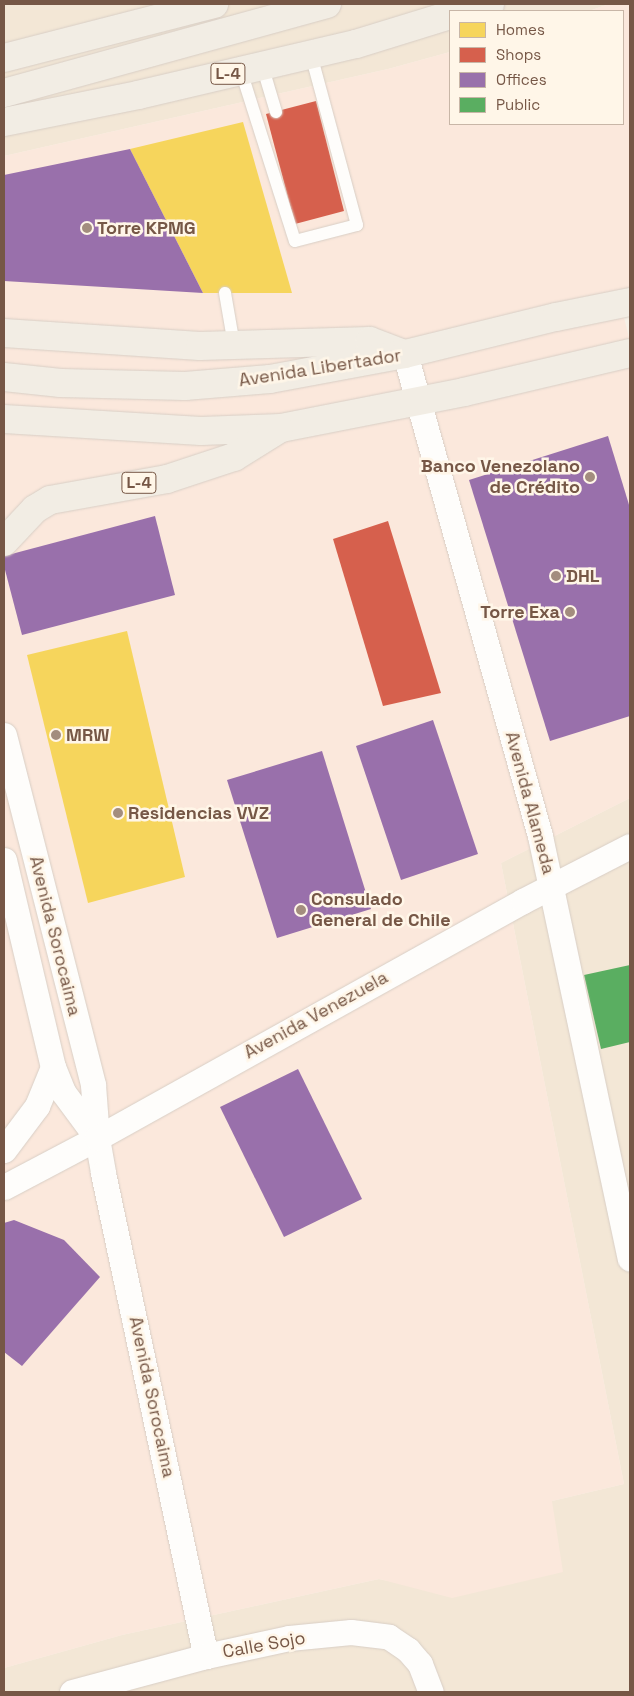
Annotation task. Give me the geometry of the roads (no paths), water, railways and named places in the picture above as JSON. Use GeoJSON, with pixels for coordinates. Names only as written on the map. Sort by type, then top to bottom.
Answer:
{"type":"FeatureCollection","features":[{"type":"Feature","properties":{"kind":"main road","name":"L-4"},"geometry":{"type":"LineString","coordinates":[[4,93],[328,4]]}},
{"type":"Feature","properties":{"kind":"main road"},"geometry":{"type":"LineString","coordinates":[[468,10],[490,4]]}},
{"type":"Feature","properties":{"kind":"main road"},"geometry":{"type":"LineString","coordinates":[[4,58],[203,5]]}},
{"type":"Feature","properties":{"kind":"main road","name":"L-4"},"geometry":{"type":"LineString","coordinates":[[4,122],[356,44],[449,15]]}},
{"type":"Feature","properties":{"kind":"main road","name":"Avenida Libertador"},"geometry":{"type":"LineString","coordinates":[[4,377],[61,383],[185,386],[270,379],[406,354],[556,317],[630,302]]}},
{"type":"Feature","properties":{"kind":"main road"},"geometry":{"type":"LineString","coordinates":[[4,333],[200,346],[370,341],[406,354]]}},
{"type":"Feature","properties":{"kind":"main road","name":"L-4"},"geometry":{"type":"LineString","coordinates":[[4,419],[201,431],[281,428],[418,401],[630,353]]}},
{"type":"Feature","properties":{"kind":"main road","name":"L-4"},"geometry":{"type":"LineString","coordinates":[[4,542],[28,515],[50,500],[167,479],[234,457],[281,428]]}},
{"type":"Feature","properties":{"kind":"street","name":"Avenida Alameda"},"geometry":{"type":"LineString","coordinates":[[406,354],[552,885],[630,1259]]}},
{"type":"Feature","properties":{"kind":"street","name":"Avenida Sorocaima"},"geometry":{"type":"LineString","coordinates":[[4,736],[93,1085],[97,1138],[206,1656]]}},
{"type":"Feature","properties":{"kind":"street","name":"Avenida Venezuela"},"geometry":{"type":"LineString","coordinates":[[4,1187],[97,1138],[140,1112],[552,885],[630,846]]}},
{"type":"Feature","properties":{"kind":"street","name":"Avenida Sorocaima"},"geometry":{"type":"LineString","coordinates":[[4,860],[53,1067],[62,1092],[97,1138]]}},
{"type":"Feature","properties":{"kind":"street"},"geometry":{"type":"LineString","coordinates":[[4,1150],[37,1106],[53,1067]]}},
{"type":"Feature","properties":{"kind":"street","name":"Calle Sojo"},"geometry":{"type":"LineString","coordinates":[[72,1692],[206,1656],[289,1638],[352,1632],[389,1637],[408,1650],[420,1664],[431,1692]]}},
{"type":"Feature","properties":{"kind":"lane"},"geometry":{"type":"LineString","coordinates":[[252,68],[295,241],[358,225],[311,54]]}},
{"type":"Feature","properties":{"kind":"lane"},"geometry":{"type":"LineString","coordinates":[[252,68],[276,112]]}},
{"type":"Feature","properties":{"kind":"lane"},"geometry":{"type":"LineString","coordinates":[[224,293],[234,345]]}},
{"type":"Feature","properties":{"kind":"place","name":"Torre KPMG"},"geometry":{"type":"Point","coordinates":[87,228]}},
{"type":"Feature","properties":{"kind":"place","name":"Banco Venezolano de Crédito"},"geometry":{"type":"Point","coordinates":[590,477]}},
{"type":"Feature","properties":{"kind":"place","name":"DHL"},"geometry":{"type":"Point","coordinates":[556,576]}},
{"type":"Feature","properties":{"kind":"place","name":"Torre Exa"},"geometry":{"type":"Point","coordinates":[570,612]}},
{"type":"Feature","properties":{"kind":"place","name":"MRW"},"geometry":{"type":"Point","coordinates":[56,735]}},
{"type":"Feature","properties":{"kind":"place","name":"Residencias VVZ"},"geometry":{"type":"Point","coordinates":[118,813]}},
{"type":"Feature","properties":{"kind":"place","name":"Consulado General de Chile"},"geometry":{"type":"Point","coordinates":[301,910]}}]}
